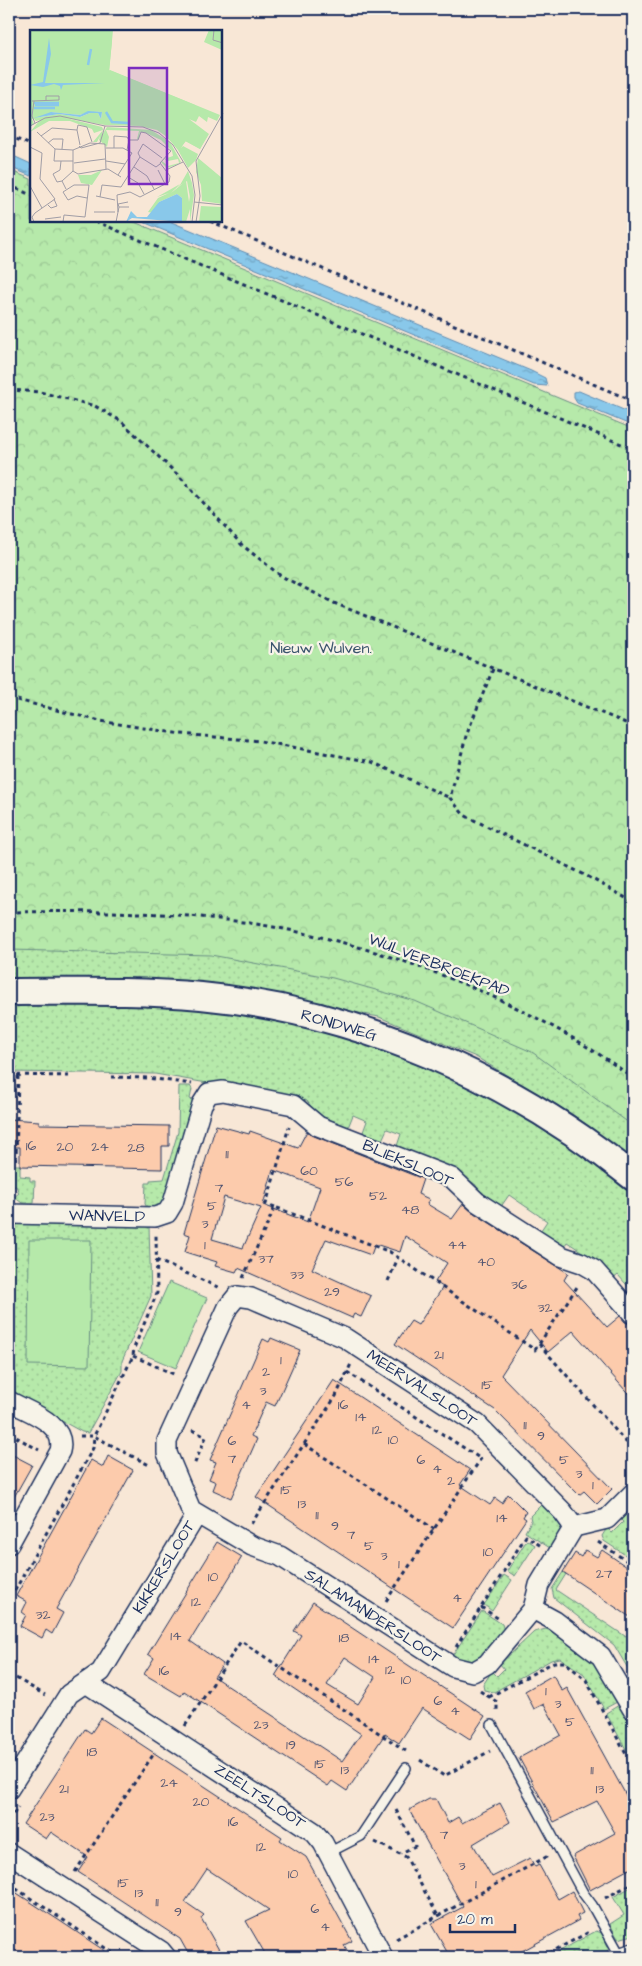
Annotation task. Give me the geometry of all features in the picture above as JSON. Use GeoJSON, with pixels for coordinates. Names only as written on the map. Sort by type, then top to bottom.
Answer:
{"type":"FeatureCollection","features":[{"type":"Feature","properties":{"kind":"main road","name":"RONDWEG"},"geometry":{"type":"LineString","coordinates":[[9,992],[122,992],[202,996],[263,1005],[347,1025],[414,1048],[498,1086],[577,1135],[633,1177]]}},
{"type":"Feature","properties":{"kind":"street","name":"BLIEKSLOOT"},"geometry":{"type":"LineString","coordinates":[[209,1093],[223,1091],[295,1106],[318,1126],[452,1178],[476,1202],[561,1256],[582,1263],[590,1268],[633,1314]]}},
{"type":"Feature","properties":{"kind":"street","name":"WANVELD"},"geometry":{"type":"LineString","coordinates":[[9,1214],[156,1217],[167,1213],[173,1203],[202,1104],[209,1093]]}},
{"type":"Feature","properties":{"kind":"street","name":"MEERVALSLOOT"},"geometry":{"type":"LineString","coordinates":[[237,1296],[251,1298],[345,1338],[478,1424],[563,1512],[574,1527]]}},
{"type":"Feature","properties":{"kind":"street","name":"KIKKERSLOOT"},"geometry":{"type":"LineString","coordinates":[[9,1789],[69,1694],[100,1672],[196,1514],[191,1510],[166,1447],[175,1422],[228,1306],[237,1296]]}},
{"type":"Feature","properties":{"kind":"street"},"geometry":{"type":"LineString","coordinates":[[9,1401],[52,1426],[62,1437],[60,1451],[9,1544]]}},
{"type":"Feature","properties":{"kind":"street"},"geometry":{"type":"LineString","coordinates":[[473,1672],[487,1664],[533,1609],[539,1585],[574,1527],[607,1519],[633,1493]]}},
{"type":"Feature","properties":{"kind":"street","name":"SALAMANDERSLOOT"},"geometry":{"type":"LineString","coordinates":[[196,1514],[252,1546],[280,1556],[445,1663],[463,1671],[473,1672]]}},
{"type":"Feature","properties":{"kind":"street"},"geometry":{"type":"LineString","coordinates":[[533,1609],[555,1621],[601,1656],[633,1710]]}},
{"type":"Feature","properties":{"kind":"street","name":"ZEELTSLOOT"},"geometry":{"type":"LineString","coordinates":[[86,1683],[314,1832],[328,1853],[380,1953]]}},
{"type":"Feature","properties":{"kind":"street"},"geometry":{"type":"LineString","coordinates":[[9,1853],[161,1951],[166,1957]]}},
{"type":"Feature","properties":{"kind":"street"},"geometry":{"type":"LineString","coordinates":[[621,1957],[633,1953]]}},
{"type":"Feature","properties":{"kind":"lane"},"geometry":{"type":"LineString","coordinates":[[492,1725],[583,1893],[592,1905],[621,1957]]}},
{"type":"Feature","properties":{"kind":"lane"},"geometry":{"type":"LineString","coordinates":[[328,1853],[361,1836],[406,1768]]}},
{"type":"Feature","properties":{"kind":"path"},"geometry":{"type":"LineString","coordinates":[[9,136],[30,145]]}},
{"type":"Feature","properties":{"kind":"path"},"geometry":{"type":"LineString","coordinates":[[9,186],[30,195]]}},
{"type":"Feature","properties":{"kind":"path"},"geometry":{"type":"LineString","coordinates":[[97,222],[633,449]]}},
{"type":"Feature","properties":{"kind":"path"},"geometry":{"type":"LineString","coordinates":[[212,222],[633,401]]}},
{"type":"Feature","properties":{"kind":"path"},"geometry":{"type":"LineString","coordinates":[[9,390],[40,392],[95,406],[121,421],[151,448],[242,545],[281,576],[334,603],[633,726]]}},
{"type":"Feature","properties":{"kind":"path"},"geometry":{"type":"LineString","coordinates":[[450,798],[466,736],[493,669]]}},
{"type":"Feature","properties":{"kind":"path"},"geometry":{"type":"LineString","coordinates":[[9,698],[100,721],[181,734],[260,741],[372,762],[450,798],[464,816],[587,876],[633,902]]}},
{"type":"Feature","properties":{"kind":"path","name":"WULVERBROEKPAD"},"geometry":{"type":"LineString","coordinates":[[9,912],[158,913],[237,921],[298,932],[368,950],[423,968],[530,1013],[633,1078]]}},
{"type":"Feature","properties":{"kind":"path"},"geometry":{"type":"LineString","coordinates":[[9,1075],[72,1076]]}},
{"type":"Feature","properties":{"kind":"path"},"geometry":{"type":"LineString","coordinates":[[9,1161],[16,1161],[18,1075]]}},
{"type":"Feature","properties":{"kind":"path"},"geometry":{"type":"LineString","coordinates":[[111,1077],[148,1078],[194,1084],[209,1093]]}},
{"type":"Feature","properties":{"kind":"path"},"geometry":{"type":"LineString","coordinates":[[295,1106],[266,1204],[390,1252],[535,1350],[590,1268]]}},
{"type":"Feature","properties":{"kind":"path"},"geometry":{"type":"LineString","coordinates":[[156,1260],[237,1296],[275,1207]]}},
{"type":"Feature","properties":{"kind":"path"},"geometry":{"type":"LineString","coordinates":[[9,1592],[13,1594],[88,1457],[94,1436],[133,1356],[134,1348],[158,1293],[156,1217]]}},
{"type":"Feature","properties":{"kind":"path"},"geometry":{"type":"LineString","coordinates":[[388,1281],[398,1258]]}},
{"type":"Feature","properties":{"kind":"path"},"geometry":{"type":"LineString","coordinates":[[539,1344],[633,1450]]}},
{"type":"Feature","properties":{"kind":"path"},"geometry":{"type":"LineString","coordinates":[[241,1539],[336,1396],[359,1347]]}},
{"type":"Feature","properties":{"kind":"path"},"geometry":{"type":"LineString","coordinates":[[133,1356],[193,1382]]}},
{"type":"Feature","properties":{"kind":"path"},"geometry":{"type":"LineString","coordinates":[[347,1372],[481,1459]]}},
{"type":"Feature","properties":{"kind":"path"},"geometry":{"type":"LineString","coordinates":[[62,1437],[94,1436],[165,1473],[176,1476],[192,1468],[206,1437],[175,1422]]}},
{"type":"Feature","properties":{"kind":"path"},"geometry":{"type":"LineString","coordinates":[[9,1433],[55,1459]]}},
{"type":"Feature","properties":{"kind":"path"},"geometry":{"type":"LineString","coordinates":[[376,1617],[494,1439]]}},
{"type":"Feature","properties":{"kind":"path"},"geometry":{"type":"LineString","coordinates":[[304,1444],[434,1530]]}},
{"type":"Feature","properties":{"kind":"path"},"geometry":{"type":"LineString","coordinates":[[574,1527],[633,1565]]}},
{"type":"Feature","properties":{"kind":"path"},"geometry":{"type":"LineString","coordinates":[[445,1663],[526,1536],[557,1556]]}},
{"type":"Feature","properties":{"kind":"path"},"geometry":{"type":"LineString","coordinates":[[64,1888],[241,1641],[444,1776],[503,1745]]}},
{"type":"Feature","properties":{"kind":"path"},"geometry":{"type":"LineString","coordinates":[[489,1697],[554,1662],[565,1662],[586,1680],[633,1767]]}},
{"type":"Feature","properties":{"kind":"path"},"geometry":{"type":"LineString","coordinates":[[473,1672],[480,1691],[497,1702],[492,1725]]}},
{"type":"Feature","properties":{"kind":"path"},"geometry":{"type":"LineString","coordinates":[[9,1674],[62,1705]]}},
{"type":"Feature","properties":{"kind":"path"},"geometry":{"type":"LineString","coordinates":[[388,1795],[415,1846],[401,1853]]}},
{"type":"Feature","properties":{"kind":"path"},"geometry":{"type":"LineString","coordinates":[[361,1836],[401,1853],[406,1857],[438,1916]]}},
{"type":"Feature","properties":{"kind":"path"},"geometry":{"type":"LineString","coordinates":[[380,1953],[438,1916],[560,1850]]}},
{"type":"Feature","properties":{"kind":"path"},"geometry":{"type":"LineString","coordinates":[[592,1905],[633,1883]]}},
{"type":"Feature","properties":{"kind":"path"},"geometry":{"type":"LineString","coordinates":[[9,1884],[120,1957]]}},
{"type":"Feature","properties":{"kind":"path"},"geometry":{"type":"LineString","coordinates":[[542,1957],[603,1925]]}},
{"type":"Feature","properties":{"kind":"green space","name":"Nieuw Wulven."},"geometry":{"type":"Polygon","coordinates":[[[9,170],[30,179],[30,222],[134,222],[633,429],[633,1126],[532,1052],[415,1001],[333,978],[211,955],[9,950],[9,170]]]}},
{"type":"Feature","properties":{"kind":"green space"},"geometry":{"type":"Polygon","coordinates":[[[9,864],[633,1020],[633,1159],[572,1114],[476,1057],[379,1017],[264,994],[9,980],[9,864]]]}},
{"type":"Feature","properties":{"kind":"green space"},"geometry":{"type":"Polygon","coordinates":[[[9,1003],[175,1005],[250,1015],[310,1027],[368,1045],[425,1066],[481,1091],[534,1121],[585,1154],[633,1191],[633,1292],[618,1275],[612,1280],[583,1255],[584,1253],[567,1242],[561,1251],[539,1233],[547,1221],[509,1195],[500,1208],[478,1194],[476,1185],[455,1171],[396,1149],[401,1134],[387,1129],[382,1140],[363,1132],[367,1121],[353,1115],[347,1130],[321,1120],[307,1101],[155,1074],[9,1072],[9,1003]]]}},
{"type":"Feature","properties":{"kind":"green space"},"geometry":{"type":"Polygon","coordinates":[[[179,1086],[190,1086],[192,1089],[190,1099],[197,1102],[163,1203],[155,1207],[147,1207],[145,1204],[146,1183],[150,1183],[150,1180],[164,1179],[178,1132],[179,1086]]]}},
{"type":"Feature","properties":{"kind":"green space"},"geometry":{"type":"Polygon","coordinates":[[[13,1165],[20,1165],[20,1176],[30,1177],[30,1181],[35,1181],[34,1203],[22,1203],[14,1197],[19,1193],[16,1186],[10,1187],[10,1168],[13,1165]]]}},
{"type":"Feature","properties":{"kind":"green space"},"geometry":{"type":"Polygon","coordinates":[[[18,1223],[149,1226],[151,1296],[122,1361],[122,1371],[88,1433],[82,1432],[9,1392],[10,1236],[18,1223]]]}},
{"type":"Feature","properties":{"kind":"green space"},"geometry":{"type":"Polygon","coordinates":[[[29,1240],[91,1240],[89,1366],[28,1365],[29,1240]]]}},
{"type":"Feature","properties":{"kind":"green space"},"geometry":{"type":"Polygon","coordinates":[[[169,1282],[207,1298],[176,1368],[138,1352],[169,1282]]]}},
{"type":"Feature","properties":{"kind":"green space"},"geometry":{"type":"Polygon","coordinates":[[[543,1503],[562,1525],[562,1529],[550,1548],[525,1532],[531,1521],[530,1516],[543,1503]]]}},
{"type":"Feature","properties":{"kind":"green space"},"geometry":{"type":"Polygon","coordinates":[[[633,1505],[633,1560],[604,1541],[602,1536],[607,1528],[612,1533],[623,1522],[618,1517],[633,1505]]]}},
{"type":"Feature","properties":{"kind":"green space"},"geometry":{"type":"Polygon","coordinates":[[[527,1540],[535,1545],[515,1576],[507,1571],[527,1540]]]}},
{"type":"Feature","properties":{"kind":"green space"},"geometry":{"type":"Polygon","coordinates":[[[563,1572],[566,1574],[556,1590],[625,1636],[633,1632],[633,1677],[614,1645],[554,1598],[552,1589],[563,1572]]]}},
{"type":"Feature","properties":{"kind":"green space"},"geometry":{"type":"Polygon","coordinates":[[[504,1575],[512,1580],[492,1611],[484,1605],[504,1575]]]}},
{"type":"Feature","properties":{"kind":"green space"},"geometry":{"type":"Polygon","coordinates":[[[482,1611],[502,1624],[504,1631],[477,1663],[464,1666],[452,1656],[482,1611]]]}},
{"type":"Feature","properties":{"kind":"green space"},"geometry":{"type":"Polygon","coordinates":[[[546,1629],[556,1633],[592,1660],[617,1702],[604,1709],[584,1674],[560,1658],[551,1660],[494,1692],[484,1690],[483,1685],[492,1671],[497,1676],[504,1669],[500,1664],[534,1632],[546,1629]]]}},
{"type":"Feature","properties":{"kind":"green space"},"geometry":{"type":"Polygon","coordinates":[[[619,1705],[633,1731],[633,1762],[606,1713],[619,1705]]]}},
{"type":"Feature","properties":{"kind":"green space"},"geometry":{"type":"Polygon","coordinates":[[[633,1886],[633,1935],[618,1939],[610,1924],[624,1915],[613,1897],[633,1886]]]}},
{"type":"Feature","properties":{"kind":"green space"},"geometry":{"type":"Polygon","coordinates":[[[596,1931],[602,1933],[609,1949],[600,1957],[586,1957],[581,1951],[569,1957],[549,1957],[596,1931]]]}},
{"type":"Feature","properties":{"kind":"water"},"geometry":{"type":"Polygon","coordinates":[[[9,154],[30,164],[30,176],[9,167],[9,154]]]}},
{"type":"Feature","properties":{"kind":"water"},"geometry":{"type":"Polygon","coordinates":[[[143,222],[171,222],[531,371],[545,378],[547,386],[534,385],[143,222]]]}},
{"type":"Feature","properties":{"kind":"water"},"geometry":{"type":"Polygon","coordinates":[[[579,391],[633,414],[633,426],[577,403],[574,398],[574,392],[579,391]]]}},
{"type":"Feature","properties":{"kind":"building"},"geometry":{"type":"Polygon","coordinates":[[[9,1119],[39,1121],[39,1124],[169,1126],[169,1146],[162,1146],[162,1169],[20,1166],[20,1147],[9,1147],[9,1119]]]}},
{"type":"Feature","properties":{"kind":"building"},"geometry":{"type":"Polygon","coordinates":[[[216,1125],[249,1134],[250,1131],[298,1148],[307,1131],[314,1136],[423,1179],[418,1194],[429,1199],[427,1204],[452,1219],[463,1204],[568,1273],[564,1280],[607,1327],[620,1316],[625,1322],[633,1325],[633,1399],[573,1331],[548,1352],[530,1330],[501,1375],[612,1489],[597,1504],[584,1491],[579,1495],[495,1410],[395,1344],[411,1321],[418,1325],[443,1287],[435,1282],[447,1263],[405,1236],[400,1252],[375,1244],[371,1255],[326,1239],[312,1269],[371,1296],[361,1317],[354,1314],[352,1318],[238,1268],[236,1272],[215,1266],[217,1262],[185,1252],[190,1235],[184,1233],[216,1125]],[[273,1170],[263,1205],[308,1222],[320,1187],[273,1170]],[[224,1197],[212,1239],[243,1248],[261,1208],[224,1197]]]}},
{"type":"Feature","properties":{"kind":"building"},"geometry":{"type":"Polygon","coordinates":[[[271,1338],[300,1350],[275,1406],[266,1402],[251,1436],[257,1439],[231,1498],[213,1490],[216,1482],[209,1479],[216,1462],[210,1460],[263,1339],[269,1342],[271,1338]]]}},
{"type":"Feature","properties":{"kind":"building"},"geometry":{"type":"Polygon","coordinates":[[[334,1380],[470,1470],[460,1485],[490,1505],[495,1498],[502,1503],[508,1494],[526,1512],[523,1517],[526,1519],[453,1628],[256,1497],[334,1380]]]}},
{"type":"Feature","properties":{"kind":"building"},"geometry":{"type":"Polygon","coordinates":[[[9,1453],[32,1465],[9,1506],[9,1453]]]}},
{"type":"Feature","properties":{"kind":"building"},"geometry":{"type":"Polygon","coordinates":[[[108,1456],[133,1470],[56,1609],[63,1613],[52,1634],[46,1630],[42,1638],[20,1626],[26,1615],[22,1612],[27,1602],[16,1596],[91,1460],[103,1467],[108,1456]]]}},
{"type":"Feature","properties":{"kind":"building"},"geometry":{"type":"Polygon","coordinates":[[[217,1542],[242,1557],[190,1641],[223,1664],[214,1677],[342,1761],[361,1734],[275,1676],[301,1635],[294,1631],[313,1602],[485,1716],[470,1739],[422,1708],[399,1743],[385,1734],[347,1791],[332,1781],[328,1786],[184,1691],[181,1696],[144,1674],[154,1658],[148,1654],[217,1542]],[[345,1657],[327,1685],[358,1704],[375,1677],[345,1657]]]}},
{"type":"Feature","properties":{"kind":"building"},"geometry":{"type":"Polygon","coordinates":[[[585,1550],[597,1557],[602,1550],[633,1571],[633,1619],[563,1572],[575,1553],[581,1557],[585,1550]]]}},
{"type":"Feature","properties":{"kind":"building"},"geometry":{"type":"Polygon","coordinates":[[[553,1675],[562,1691],[567,1688],[633,1808],[633,1867],[590,1890],[573,1856],[615,1833],[597,1801],[554,1822],[519,1758],[561,1735],[544,1704],[534,1709],[525,1691],[553,1675]]]}},
{"type":"Feature","properties":{"kind":"building"},"geometry":{"type":"Polygon","coordinates":[[[101,1718],[282,1837],[280,1840],[306,1857],[352,1941],[344,1945],[351,1957],[267,1957],[246,1921],[269,1910],[207,1869],[185,1902],[204,1915],[201,1918],[223,1957],[190,1957],[180,1939],[78,1872],[88,1857],[51,1832],[46,1839],[23,1824],[85,1729],[91,1733],[101,1718]]]}},
{"type":"Feature","properties":{"kind":"building"},"geometry":{"type":"Polygon","coordinates":[[[429,1799],[436,1799],[448,1823],[458,1817],[462,1823],[500,1803],[510,1822],[473,1844],[492,1877],[530,1858],[535,1867],[539,1865],[558,1899],[572,1891],[583,1913],[577,1916],[579,1920],[511,1957],[450,1957],[431,1924],[463,1907],[409,1810],[429,1799]]]}},
{"type":"Feature","properties":{"kind":"building"},"geometry":{"type":"Polygon","coordinates":[[[9,1888],[114,1957],[18,1957],[9,1951],[9,1888]]]}}]}
